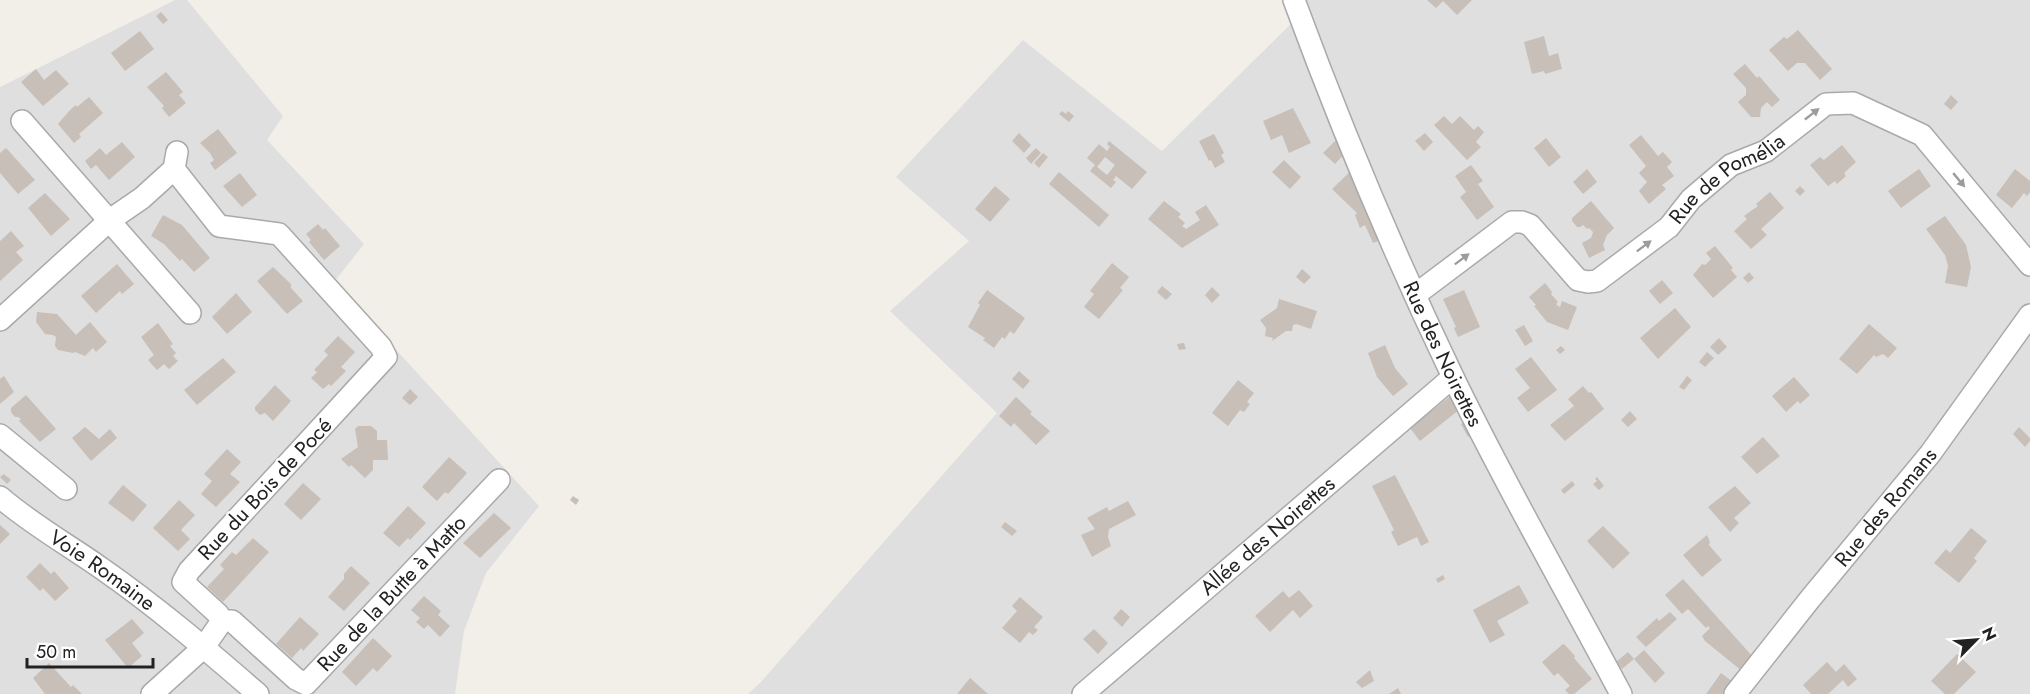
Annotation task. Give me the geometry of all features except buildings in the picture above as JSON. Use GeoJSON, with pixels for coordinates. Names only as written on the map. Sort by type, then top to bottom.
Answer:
{"type":"FeatureCollection","features":[{"type":"Feature","properties":{"kind":"street","name":"Rue des Noirettes"},"geometry":{"type":"LineString","coordinates":[[1294,0],[1348,140],[1453,377],[1519,508],[1621,694]]}},
{"type":"Feature","properties":{"kind":"street","name":"Rue de Pomélia"},"geometry":{"type":"LineString","coordinates":[[1416,295],[1512,222],[1530,225],[1578,280],[1597,281],[1669,227],[1691,199],[1731,165],[1766,151],[1826,104],[1853,104],[1922,135],[2030,265]]}},
{"type":"Feature","properties":{"kind":"street"},"geometry":{"type":"LineString","coordinates":[[22,121],[190,313]]}},
{"type":"Feature","properties":{"kind":"street","name":"Rue du Bois de Pocé"},"geometry":{"type":"LineString","coordinates":[[110,220],[142,198],[176,160],[219,226],[279,234],[381,347],[386,357],[189,571],[183,582],[218,614],[222,621]]}},
{"type":"Feature","properties":{"kind":"street"},"geometry":{"type":"LineString","coordinates":[[0,320],[110,220]]}},
{"type":"Feature","properties":{"kind":"street","name":"Rue des Romans"},"geometry":{"type":"LineString","coordinates":[[1735,694],[1930,454],[2030,315]]}},
{"type":"Feature","properties":{"kind":"street","name":"Allée des Noirettes"},"geometry":{"type":"LineString","coordinates":[[1083,694],[1453,377]]}},
{"type":"Feature","properties":{"kind":"street"},"geometry":{"type":"LineString","coordinates":[[0,435],[66,489]]}},
{"type":"Feature","properties":{"kind":"street","name":"Rue de la Butte à Matto"},"geometry":{"type":"LineString","coordinates":[[222,621],[231,621],[296,679],[306,684],[499,480]]}},
{"type":"Feature","properties":{"kind":"street","name":"Voie Romaine"},"geometry":{"type":"LineString","coordinates":[[0,497],[17,512],[154,606],[258,694]]}},
{"type":"Feature","properties":{"kind":"street"},"geometry":{"type":"LineString","coordinates":[[152,694],[204,647],[222,621]]}},
{"type":"Feature","properties":{"kind":"shaded area"},"geometry":{"type":"Polygon","coordinates":[[[175,0],[187,0],[283,116],[267,140],[364,244],[334,282],[539,506],[486,573],[464,631],[455,694],[0,694],[0,87],[175,0]]]}},
{"type":"Feature","properties":{"kind":"shaded area"},"geometry":{"type":"Polygon","coordinates":[[[1295,0],[2030,0],[2030,694],[1100,694],[1098,691],[1095,694],[748,694],[997,413],[890,311],[969,241],[896,177],[1023,40],[1162,151],[1300,15],[1295,0]]]}}]}
